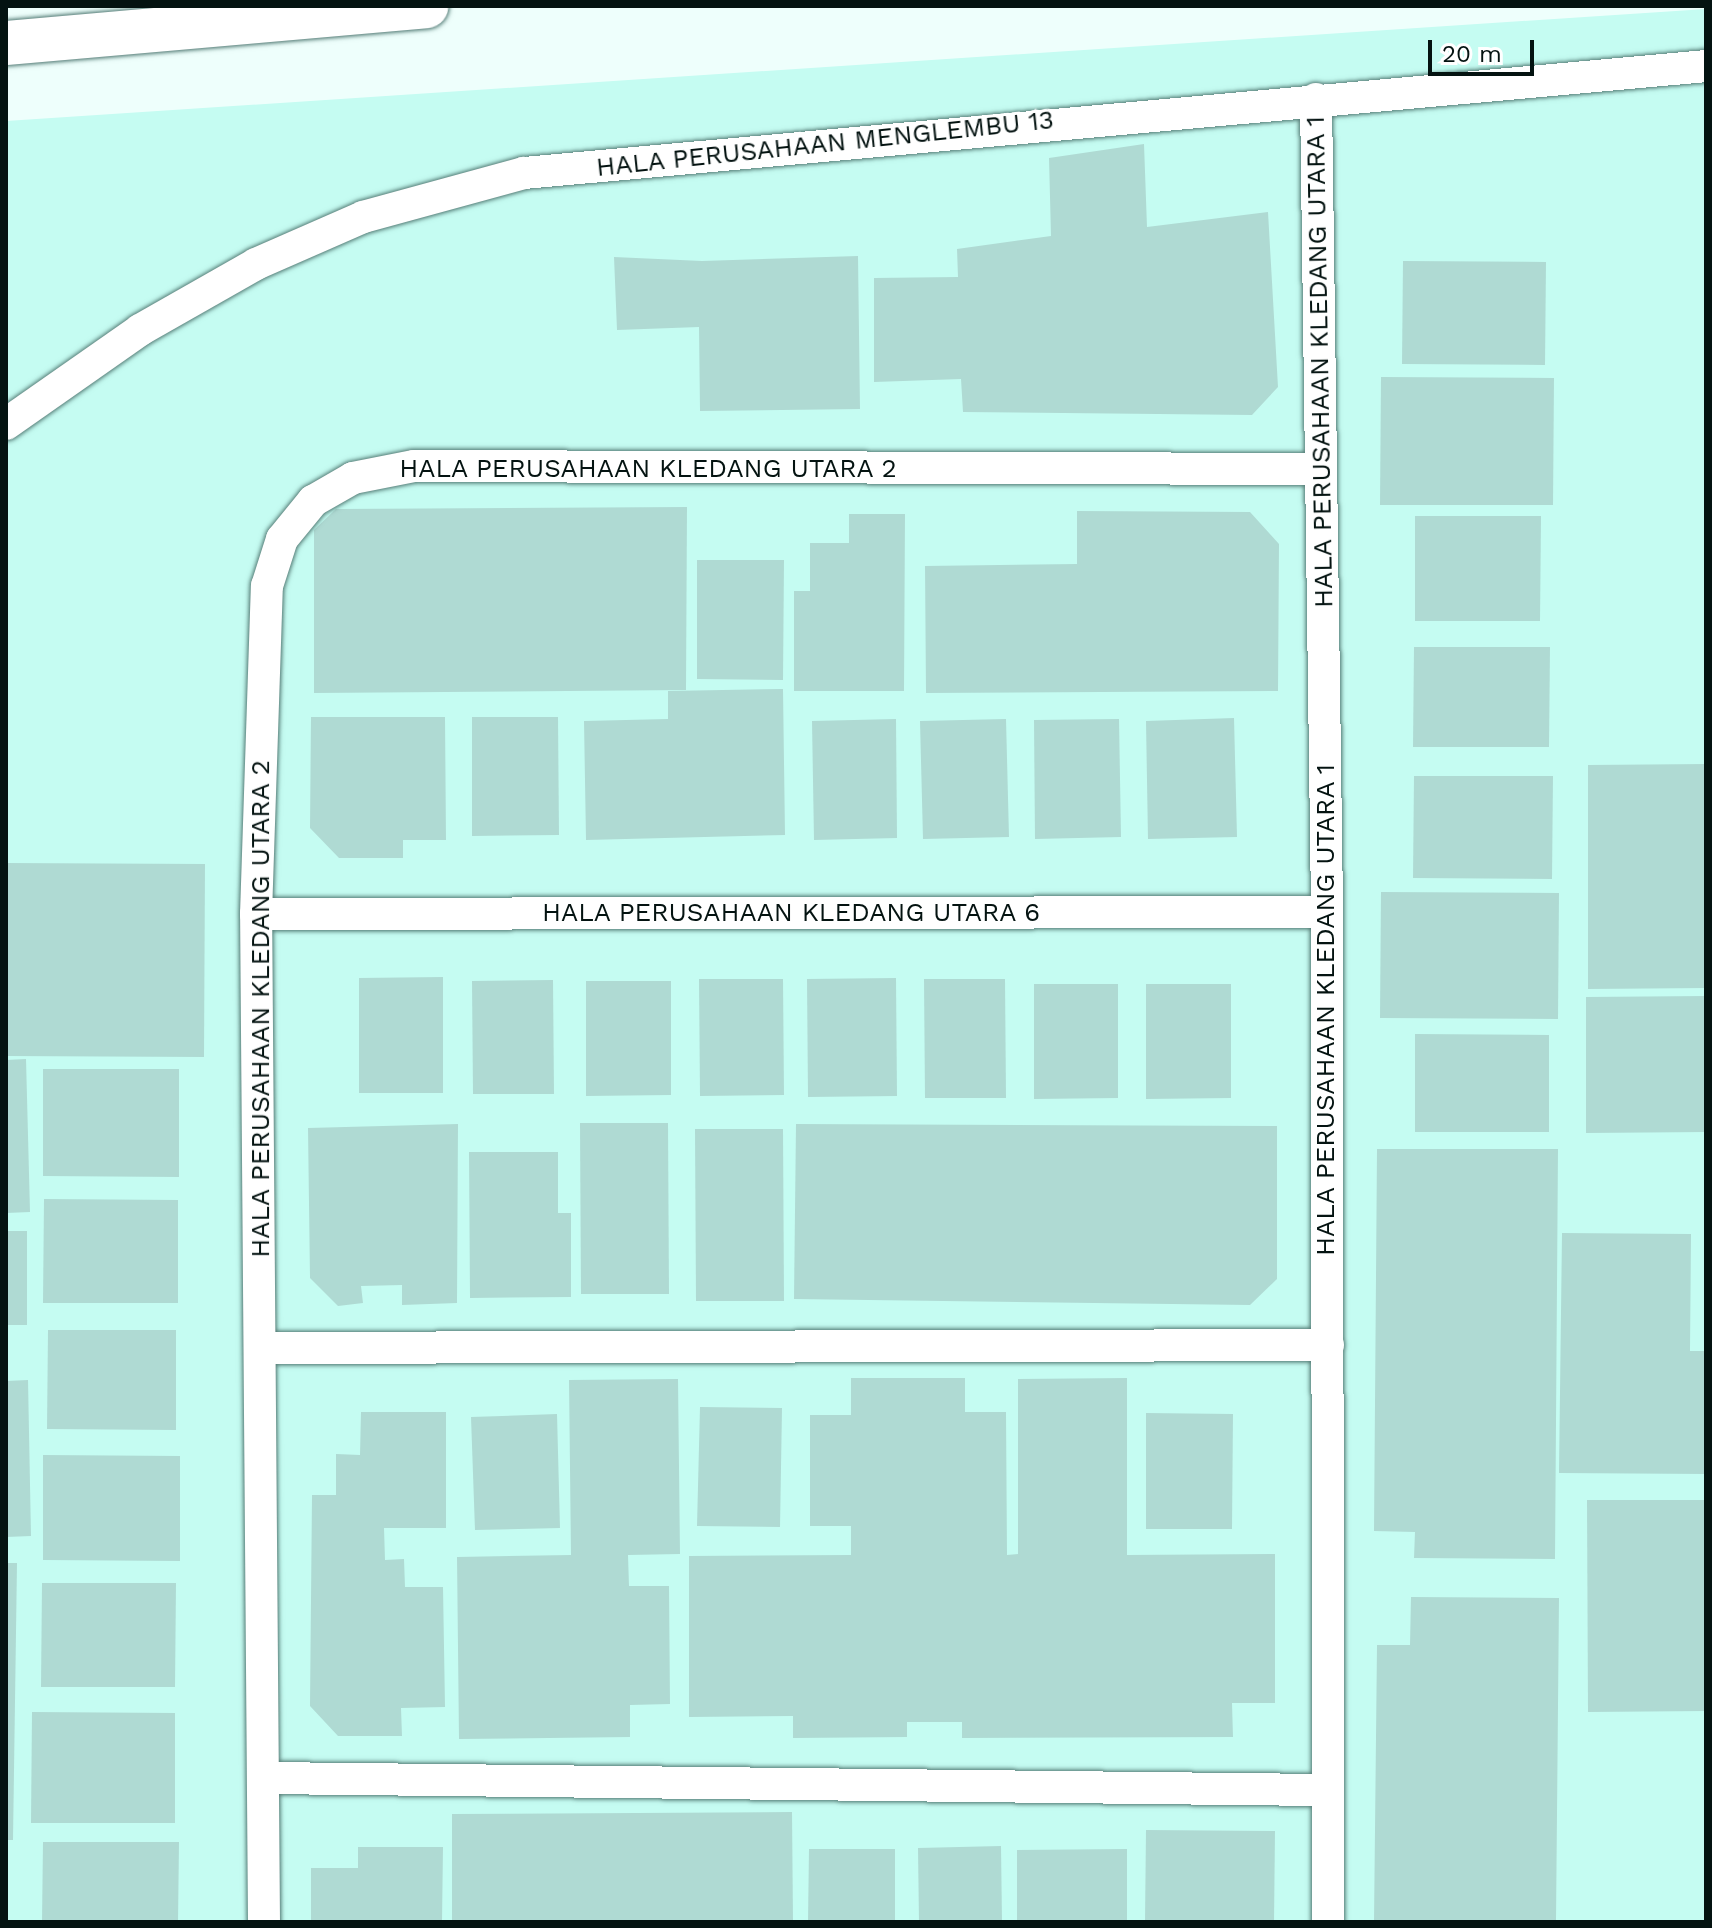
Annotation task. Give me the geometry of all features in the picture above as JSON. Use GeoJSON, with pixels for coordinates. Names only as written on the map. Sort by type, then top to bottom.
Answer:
{"type":"FeatureCollection","features":[{"type":"Feature","properties":{"kind":"main road"},"geometry":{"type":"LineString","coordinates":[[6,43],[426,6]]}},
{"type":"Feature","properties":{"kind":"street","name":"HALA PERUSAHAAN MENGLEMBU 13"},"geometry":{"type":"LineString","coordinates":[[6,424],[140,330],[256,264],[363,217],[524,173],[1706,66]]}},
{"type":"Feature","properties":{"kind":"street","name":"HALA PERUSAHAAN KLEDANG UTARA 1"},"geometry":{"type":"LineString","coordinates":[[1316,99],[1327,912],[1328,1345],[1324,1790],[1328,1922]]}},
{"type":"Feature","properties":{"kind":"street","name":"HALA PERUSAHAAN KLEDANG UTARA 2"},"geometry":{"type":"LineString","coordinates":[[264,1922],[256,914],[267,586],[282,539],[313,501],[353,478],[414,466],[1321,469]]}},
{"type":"Feature","properties":{"kind":"street","name":"HALA PERUSAHAAN KLEDANG UTARA 6"},"geometry":{"type":"LineString","coordinates":[[256,914],[1327,912]]}},
{"type":"Feature","properties":{"kind":"street"},"geometry":{"type":"LineString","coordinates":[[261,1348],[1328,1345]]}},
{"type":"Feature","properties":{"kind":"street"},"geometry":{"type":"LineString","coordinates":[[265,1778],[1324,1790]]}},
{"type":"Feature","properties":{"kind":"shaded area"},"geometry":{"type":"Polygon","coordinates":[[[1706,9],[1706,1922],[6,1922],[6,121],[1706,9]]]}},
{"type":"Feature","properties":{"kind":"building"},"geometry":{"type":"Polygon","coordinates":[[[1144,144],[1147,227],[1268,212],[1278,387],[1252,415],[963,412],[961,379],[874,382],[874,278],[958,277],[957,249],[1051,236],[1049,158],[1144,144]]]}},
{"type":"Feature","properties":{"kind":"building"},"geometry":{"type":"Polygon","coordinates":[[[858,256],[860,409],[700,411],[699,327],[617,330],[614,257],[702,261],[858,256]]]}},
{"type":"Feature","properties":{"kind":"building"},"geometry":{"type":"Polygon","coordinates":[[[1403,261],[1546,262],[1545,365],[1402,364],[1403,261]]]}},
{"type":"Feature","properties":{"kind":"building"},"geometry":{"type":"Polygon","coordinates":[[[1381,377],[1554,378],[1553,505],[1380,505],[1381,377]]]}},
{"type":"Feature","properties":{"kind":"building"},"geometry":{"type":"Polygon","coordinates":[[[687,507],[686,690],[314,693],[314,530],[336,509],[687,507]]]}},
{"type":"Feature","properties":{"kind":"building"},"geometry":{"type":"Polygon","coordinates":[[[1077,511],[1250,512],[1279,544],[1278,691],[926,693],[925,566],[1077,564],[1077,511]]]}},
{"type":"Feature","properties":{"kind":"building"},"geometry":{"type":"Polygon","coordinates":[[[849,514],[905,514],[904,691],[794,691],[794,591],[810,591],[810,543],[849,543],[849,514]]]}},
{"type":"Feature","properties":{"kind":"building"},"geometry":{"type":"Polygon","coordinates":[[[1415,516],[1541,516],[1540,621],[1415,621],[1415,516]]]}},
{"type":"Feature","properties":{"kind":"building"},"geometry":{"type":"Polygon","coordinates":[[[697,560],[784,560],[783,680],[697,679],[697,560]]]}},
{"type":"Feature","properties":{"kind":"building"},"geometry":{"type":"Polygon","coordinates":[[[1414,647],[1550,647],[1549,747],[1413,747],[1414,647]]]}},
{"type":"Feature","properties":{"kind":"building"},"geometry":{"type":"Polygon","coordinates":[[[783,689],[785,835],[586,840],[584,721],[668,719],[668,691],[783,689]]]}},
{"type":"Feature","properties":{"kind":"building"},"geometry":{"type":"Polygon","coordinates":[[[311,717],[445,717],[446,840],[403,840],[403,858],[339,858],[310,828],[311,717]]]}},
{"type":"Feature","properties":{"kind":"building"},"geometry":{"type":"Polygon","coordinates":[[[472,717],[558,717],[559,835],[472,836],[472,717]]]}},
{"type":"Feature","properties":{"kind":"building"},"geometry":{"type":"Polygon","coordinates":[[[1234,718],[1237,837],[1148,839],[1146,721],[1234,718]]]}},
{"type":"Feature","properties":{"kind":"building"},"geometry":{"type":"Polygon","coordinates":[[[896,719],[897,838],[814,840],[812,721],[896,719]]]}},
{"type":"Feature","properties":{"kind":"building"},"geometry":{"type":"Polygon","coordinates":[[[1006,719],[1009,837],[923,839],[920,721],[1006,719]]]}},
{"type":"Feature","properties":{"kind":"building"},"geometry":{"type":"Polygon","coordinates":[[[1119,719],[1121,837],[1035,839],[1034,720],[1119,719]]]}},
{"type":"Feature","properties":{"kind":"building"},"geometry":{"type":"Polygon","coordinates":[[[1706,764],[1706,988],[1588,989],[1588,765],[1706,764]]]}},
{"type":"Feature","properties":{"kind":"building"},"geometry":{"type":"Polygon","coordinates":[[[1414,776],[1553,776],[1552,879],[1413,878],[1414,776]]]}},
{"type":"Feature","properties":{"kind":"building"},"geometry":{"type":"Polygon","coordinates":[[[6,863],[205,864],[204,1057],[6,1056],[6,863]]]}},
{"type":"Feature","properties":{"kind":"building"},"geometry":{"type":"Polygon","coordinates":[[[1381,892],[1559,893],[1558,1019],[1380,1018],[1381,892]]]}},
{"type":"Feature","properties":{"kind":"building"},"geometry":{"type":"Polygon","coordinates":[[[443,977],[443,1093],[359,1093],[359,978],[443,977]]]}},
{"type":"Feature","properties":{"kind":"building"},"geometry":{"type":"Polygon","coordinates":[[[896,978],[897,1096],[808,1097],[807,979],[896,978]]]}},
{"type":"Feature","properties":{"kind":"building"},"geometry":{"type":"Polygon","coordinates":[[[699,979],[783,979],[784,1095],[700,1096],[699,979]]]}},
{"type":"Feature","properties":{"kind":"building"},"geometry":{"type":"Polygon","coordinates":[[[924,979],[1005,979],[1006,1098],[925,1098],[924,979]]]}},
{"type":"Feature","properties":{"kind":"building"},"geometry":{"type":"Polygon","coordinates":[[[553,980],[554,1094],[473,1094],[472,981],[553,980]]]}},
{"type":"Feature","properties":{"kind":"building"},"geometry":{"type":"Polygon","coordinates":[[[586,981],[671,981],[671,1095],[586,1096],[586,981]]]}},
{"type":"Feature","properties":{"kind":"building"},"geometry":{"type":"Polygon","coordinates":[[[1034,984],[1118,984],[1118,1098],[1034,1099],[1034,984]]]}},
{"type":"Feature","properties":{"kind":"building"},"geometry":{"type":"Polygon","coordinates":[[[1146,984],[1231,984],[1231,1098],[1146,1099],[1146,984]]]}},
{"type":"Feature","properties":{"kind":"building"},"geometry":{"type":"Polygon","coordinates":[[[1706,996],[1706,1132],[1586,1133],[1586,997],[1706,996]]]}},
{"type":"Feature","properties":{"kind":"building"},"geometry":{"type":"Polygon","coordinates":[[[1415,1034],[1549,1035],[1549,1132],[1415,1132],[1415,1034]]]}},
{"type":"Feature","properties":{"kind":"building"},"geometry":{"type":"Polygon","coordinates":[[[26,1059],[30,1212],[6,1213],[6,1060],[26,1059]]]}},
{"type":"Feature","properties":{"kind":"building"},"geometry":{"type":"Polygon","coordinates":[[[43,1069],[179,1069],[179,1177],[43,1176],[43,1069]]]}},
{"type":"Feature","properties":{"kind":"building"},"geometry":{"type":"Polygon","coordinates":[[[580,1123],[668,1123],[669,1294],[581,1294],[580,1123]]]}},
{"type":"Feature","properties":{"kind":"building"},"geometry":{"type":"Polygon","coordinates":[[[458,1124],[457,1303],[402,1305],[402,1285],[361,1286],[363,1303],[338,1306],[310,1278],[308,1128],[458,1124]]]}},
{"type":"Feature","properties":{"kind":"building"},"geometry":{"type":"Polygon","coordinates":[[[796,1124],[1277,1126],[1277,1279],[1250,1305],[794,1299],[796,1124]]]}},
{"type":"Feature","properties":{"kind":"building"},"geometry":{"type":"Polygon","coordinates":[[[695,1129],[783,1129],[784,1301],[696,1301],[695,1129]]]}},
{"type":"Feature","properties":{"kind":"building"},"geometry":{"type":"Polygon","coordinates":[[[1377,1149],[1558,1149],[1555,1559],[1414,1558],[1415,1532],[1374,1531],[1377,1149]]]}},
{"type":"Feature","properties":{"kind":"building"},"geometry":{"type":"Polygon","coordinates":[[[469,1152],[558,1152],[558,1213],[571,1213],[571,1297],[470,1298],[469,1152]]]}},
{"type":"Feature","properties":{"kind":"building"},"geometry":{"type":"Polygon","coordinates":[[[44,1199],[178,1200],[178,1303],[43,1303],[44,1199]]]}},
{"type":"Feature","properties":{"kind":"building"},"geometry":{"type":"Polygon","coordinates":[[[6,1231],[27,1231],[27,1325],[6,1325],[6,1231]]]}},
{"type":"Feature","properties":{"kind":"building"},"geometry":{"type":"Polygon","coordinates":[[[1562,1233],[1691,1234],[1690,1351],[1706,1351],[1706,1474],[1559,1473],[1562,1233]]]}},
{"type":"Feature","properties":{"kind":"building"},"geometry":{"type":"Polygon","coordinates":[[[48,1330],[176,1330],[176,1430],[47,1429],[48,1330]]]}},
{"type":"Feature","properties":{"kind":"building"},"geometry":{"type":"Polygon","coordinates":[[[851,1378],[965,1378],[965,1412],[1006,1412],[1007,1555],[1018,1554],[1018,1379],[1127,1378],[1127,1555],[1275,1554],[1275,1703],[1232,1703],[1233,1737],[962,1738],[962,1722],[907,1722],[907,1737],[793,1738],[793,1716],[689,1717],[689,1556],[851,1555],[851,1526],[810,1526],[810,1415],[851,1415],[851,1378]]]}},
{"type":"Feature","properties":{"kind":"building"},"geometry":{"type":"Polygon","coordinates":[[[678,1379],[680,1554],[628,1555],[629,1586],[669,1586],[670,1704],[630,1705],[630,1737],[459,1739],[457,1557],[571,1555],[569,1380],[678,1379]]]}},
{"type":"Feature","properties":{"kind":"building"},"geometry":{"type":"Polygon","coordinates":[[[28,1380],[31,1536],[6,1537],[6,1381],[28,1380]]]}},
{"type":"Feature","properties":{"kind":"building"},"geometry":{"type":"Polygon","coordinates":[[[700,1407],[782,1408],[780,1527],[697,1526],[700,1407]]]}},
{"type":"Feature","properties":{"kind":"building"},"geometry":{"type":"Polygon","coordinates":[[[361,1412],[446,1412],[446,1528],[384,1528],[385,1560],[404,1559],[405,1587],[443,1587],[445,1707],[401,1708],[402,1736],[338,1736],[310,1706],[312,1495],[336,1495],[336,1454],[360,1455],[361,1412]]]}},
{"type":"Feature","properties":{"kind":"building"},"geometry":{"type":"Polygon","coordinates":[[[1146,1413],[1233,1414],[1232,1529],[1146,1529],[1146,1413]]]}},
{"type":"Feature","properties":{"kind":"building"},"geometry":{"type":"Polygon","coordinates":[[[557,1414],[560,1528],[475,1530],[471,1417],[557,1414]]]}},
{"type":"Feature","properties":{"kind":"building"},"geometry":{"type":"Polygon","coordinates":[[[43,1455],[180,1456],[180,1561],[43,1560],[43,1455]]]}},
{"type":"Feature","properties":{"kind":"building"},"geometry":{"type":"Polygon","coordinates":[[[1587,1500],[1706,1500],[1706,1711],[1588,1712],[1587,1500]]]}},
{"type":"Feature","properties":{"kind":"building"},"geometry":{"type":"Polygon","coordinates":[[[6,1563],[17,1563],[13,1840],[6,1840],[6,1563]]]}},
{"type":"Feature","properties":{"kind":"building"},"geometry":{"type":"Polygon","coordinates":[[[42,1583],[176,1583],[175,1687],[41,1687],[42,1583]]]}},
{"type":"Feature","properties":{"kind":"building"},"geometry":{"type":"Polygon","coordinates":[[[1411,1597],[1559,1598],[1556,1922],[1374,1922],[1377,1645],[1410,1645],[1411,1597]]]}},
{"type":"Feature","properties":{"kind":"building"},"geometry":{"type":"Polygon","coordinates":[[[32,1712],[175,1713],[175,1823],[31,1823],[32,1712]]]}},
{"type":"Feature","properties":{"kind":"building"},"geometry":{"type":"Polygon","coordinates":[[[792,1812],[793,1922],[452,1922],[452,1814],[792,1812]]]}},
{"type":"Feature","properties":{"kind":"building"},"geometry":{"type":"Polygon","coordinates":[[[1146,1830],[1275,1831],[1274,1922],[1145,1922],[1146,1830]]]}},
{"type":"Feature","properties":{"kind":"building"},"geometry":{"type":"Polygon","coordinates":[[[43,1842],[179,1842],[178,1922],[42,1922],[43,1842]]]}},
{"type":"Feature","properties":{"kind":"building"},"geometry":{"type":"Polygon","coordinates":[[[1001,1846],[1002,1922],[919,1922],[918,1848],[1001,1846]]]}},
{"type":"Feature","properties":{"kind":"building"},"geometry":{"type":"Polygon","coordinates":[[[358,1847],[443,1847],[442,1922],[311,1922],[311,1868],[358,1868],[358,1847]]]}},
{"type":"Feature","properties":{"kind":"building"},"geometry":{"type":"Polygon","coordinates":[[[809,1849],[895,1849],[895,1922],[808,1922],[809,1849]]]}},
{"type":"Feature","properties":{"kind":"building"},"geometry":{"type":"Polygon","coordinates":[[[1127,1849],[1127,1922],[1017,1922],[1017,1850],[1127,1849]]]}}]}
